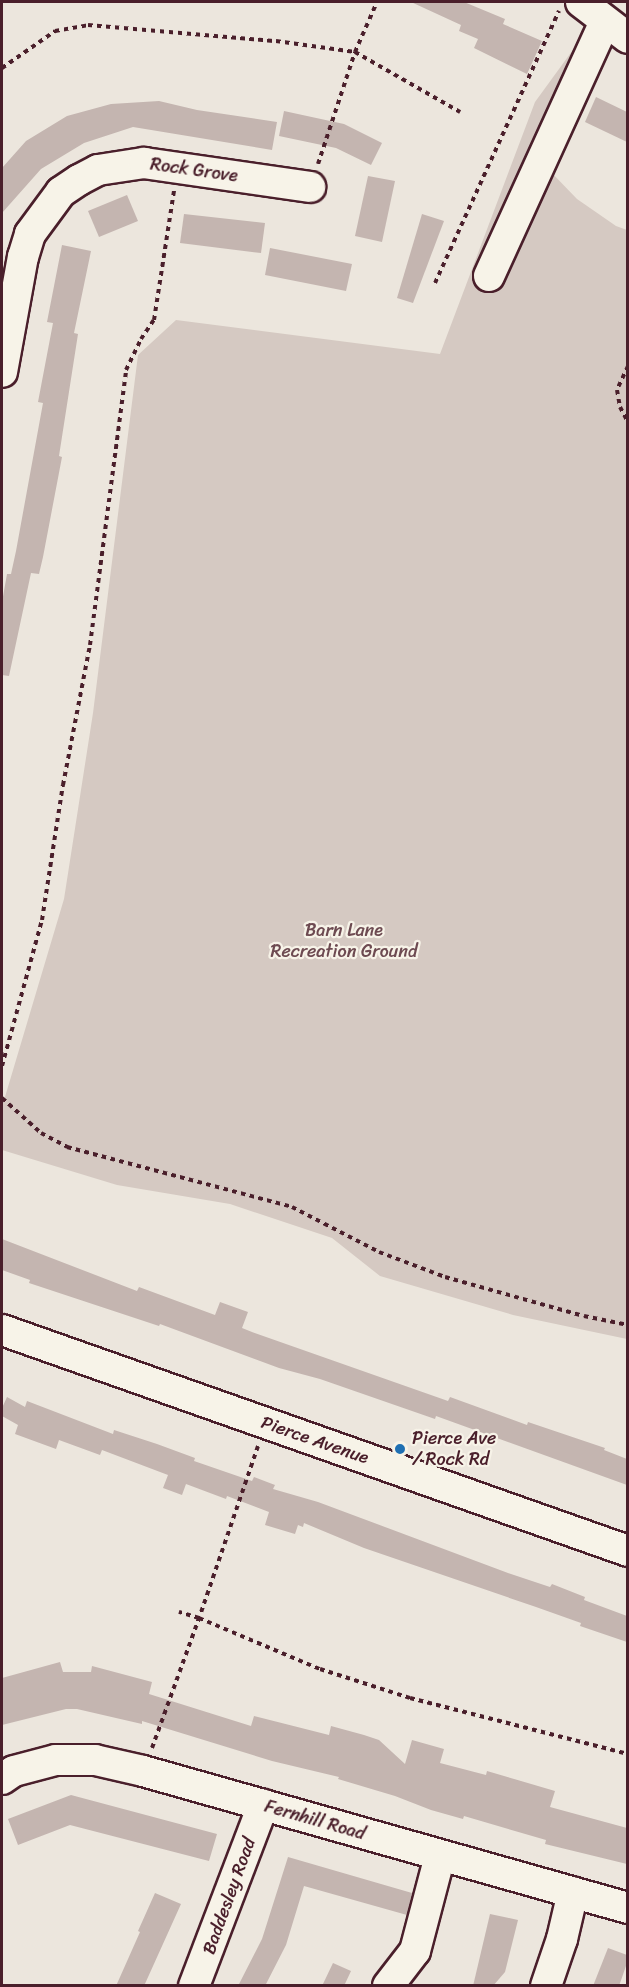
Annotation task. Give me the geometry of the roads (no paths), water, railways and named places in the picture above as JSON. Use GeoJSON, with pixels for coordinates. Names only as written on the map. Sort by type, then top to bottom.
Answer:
{"type":"FeatureCollection","features":[{"type":"Feature","properties":{"kind":"street"},"geometry":{"type":"LineString","coordinates":[[489,276],[616,30],[572,5]]}},
{"type":"Feature","properties":{"kind":"street","name":"Rock Grove"},"geometry":{"type":"LineString","coordinates":[[2,372],[23,257],[30,234],[61,192],[98,170],[118,165],[144,163],[310,187]]}},
{"type":"Feature","properties":{"kind":"street","name":"Pierce Avenue"},"geometry":{"type":"LineString","coordinates":[[2,1330],[627,1551]]}},
{"type":"Feature","properties":{"kind":"street","name":"Fernhill Road"},"geometry":{"type":"LineString","coordinates":[[2,1779],[14,1771],[56,1760],[95,1760],[143,1771],[627,1908]]}},
{"type":"Feature","properties":{"kind":"street","name":"Baddesley Road"},"geometry":{"type":"LineString","coordinates":[[194,1986],[263,1805]]}},
{"type":"Feature","properties":{"kind":"street"},"geometry":{"type":"LineString","coordinates":[[388,1986],[414,1951],[440,1856]]}},
{"type":"Feature","properties":{"kind":"street"},"geometry":{"type":"LineString","coordinates":[[546,1986],[562,1939],[573,1892]]}},
{"type":"Feature","properties":{"kind":"place","name":"Pierce Ave / Rock Rd"},"geometry":{"type":"Point","coordinates":[400,1449]}},
{"type":"Feature","properties":{"kind":"park label","name":"Barn Lane Recreation Ground"},"geometry":{"type":"Point","coordinates":[344,941]}}]}
